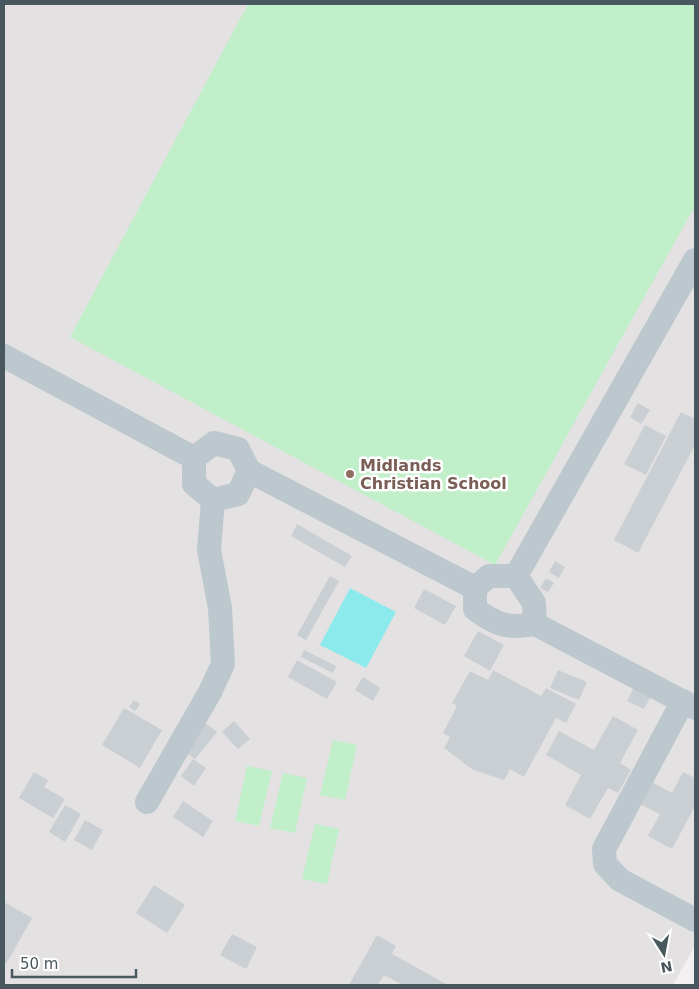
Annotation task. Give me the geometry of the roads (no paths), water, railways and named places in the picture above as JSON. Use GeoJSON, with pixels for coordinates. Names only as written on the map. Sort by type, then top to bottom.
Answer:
{"type":"FeatureCollection","features":[{"type":"Feature","properties":{"kind":"lane"},"geometry":{"type":"LineString","coordinates":[[516,576],[695,260]]}},
{"type":"Feature","properties":{"kind":"lane"},"geometry":{"type":"LineString","coordinates":[[4,356],[194,458]]}},
{"type":"Feature","properties":{"kind":"lane"},"geometry":{"type":"LineString","coordinates":[[194,458],[214,443],[238,449],[249,471],[476,588]]}},
{"type":"Feature","properties":{"kind":"lane"},"geometry":{"type":"LineString","coordinates":[[194,458],[194,484],[214,500]]}},
{"type":"Feature","properties":{"kind":"lane"},"geometry":{"type":"LineString","coordinates":[[214,500],[238,494],[249,471]]}},
{"type":"Feature","properties":{"kind":"lane"},"geometry":{"type":"LineString","coordinates":[[147,802],[210,692],[223,664],[220,608],[209,550],[214,500]]}},
{"type":"Feature","properties":{"kind":"lane"},"geometry":{"type":"LineString","coordinates":[[516,576],[490,576],[476,588],[474,609],[495,624],[521,626],[535,624],[689,705],[604,849],[605,864],[620,880],[695,920]]}},
{"type":"Feature","properties":{"kind":"lane"},"geometry":{"type":"LineString","coordinates":[[516,576],[534,603],[535,624]]}},
{"type":"Feature","properties":{"kind":"water"},"geometry":{"type":"Polygon","coordinates":[[[350,588],[396,612],[366,668],[320,645],[350,588]]]}},
{"type":"Feature","properties":{"kind":"place","name":"Midlands Christian School"},"geometry":{"type":"Point","coordinates":[350,474]}}]}
